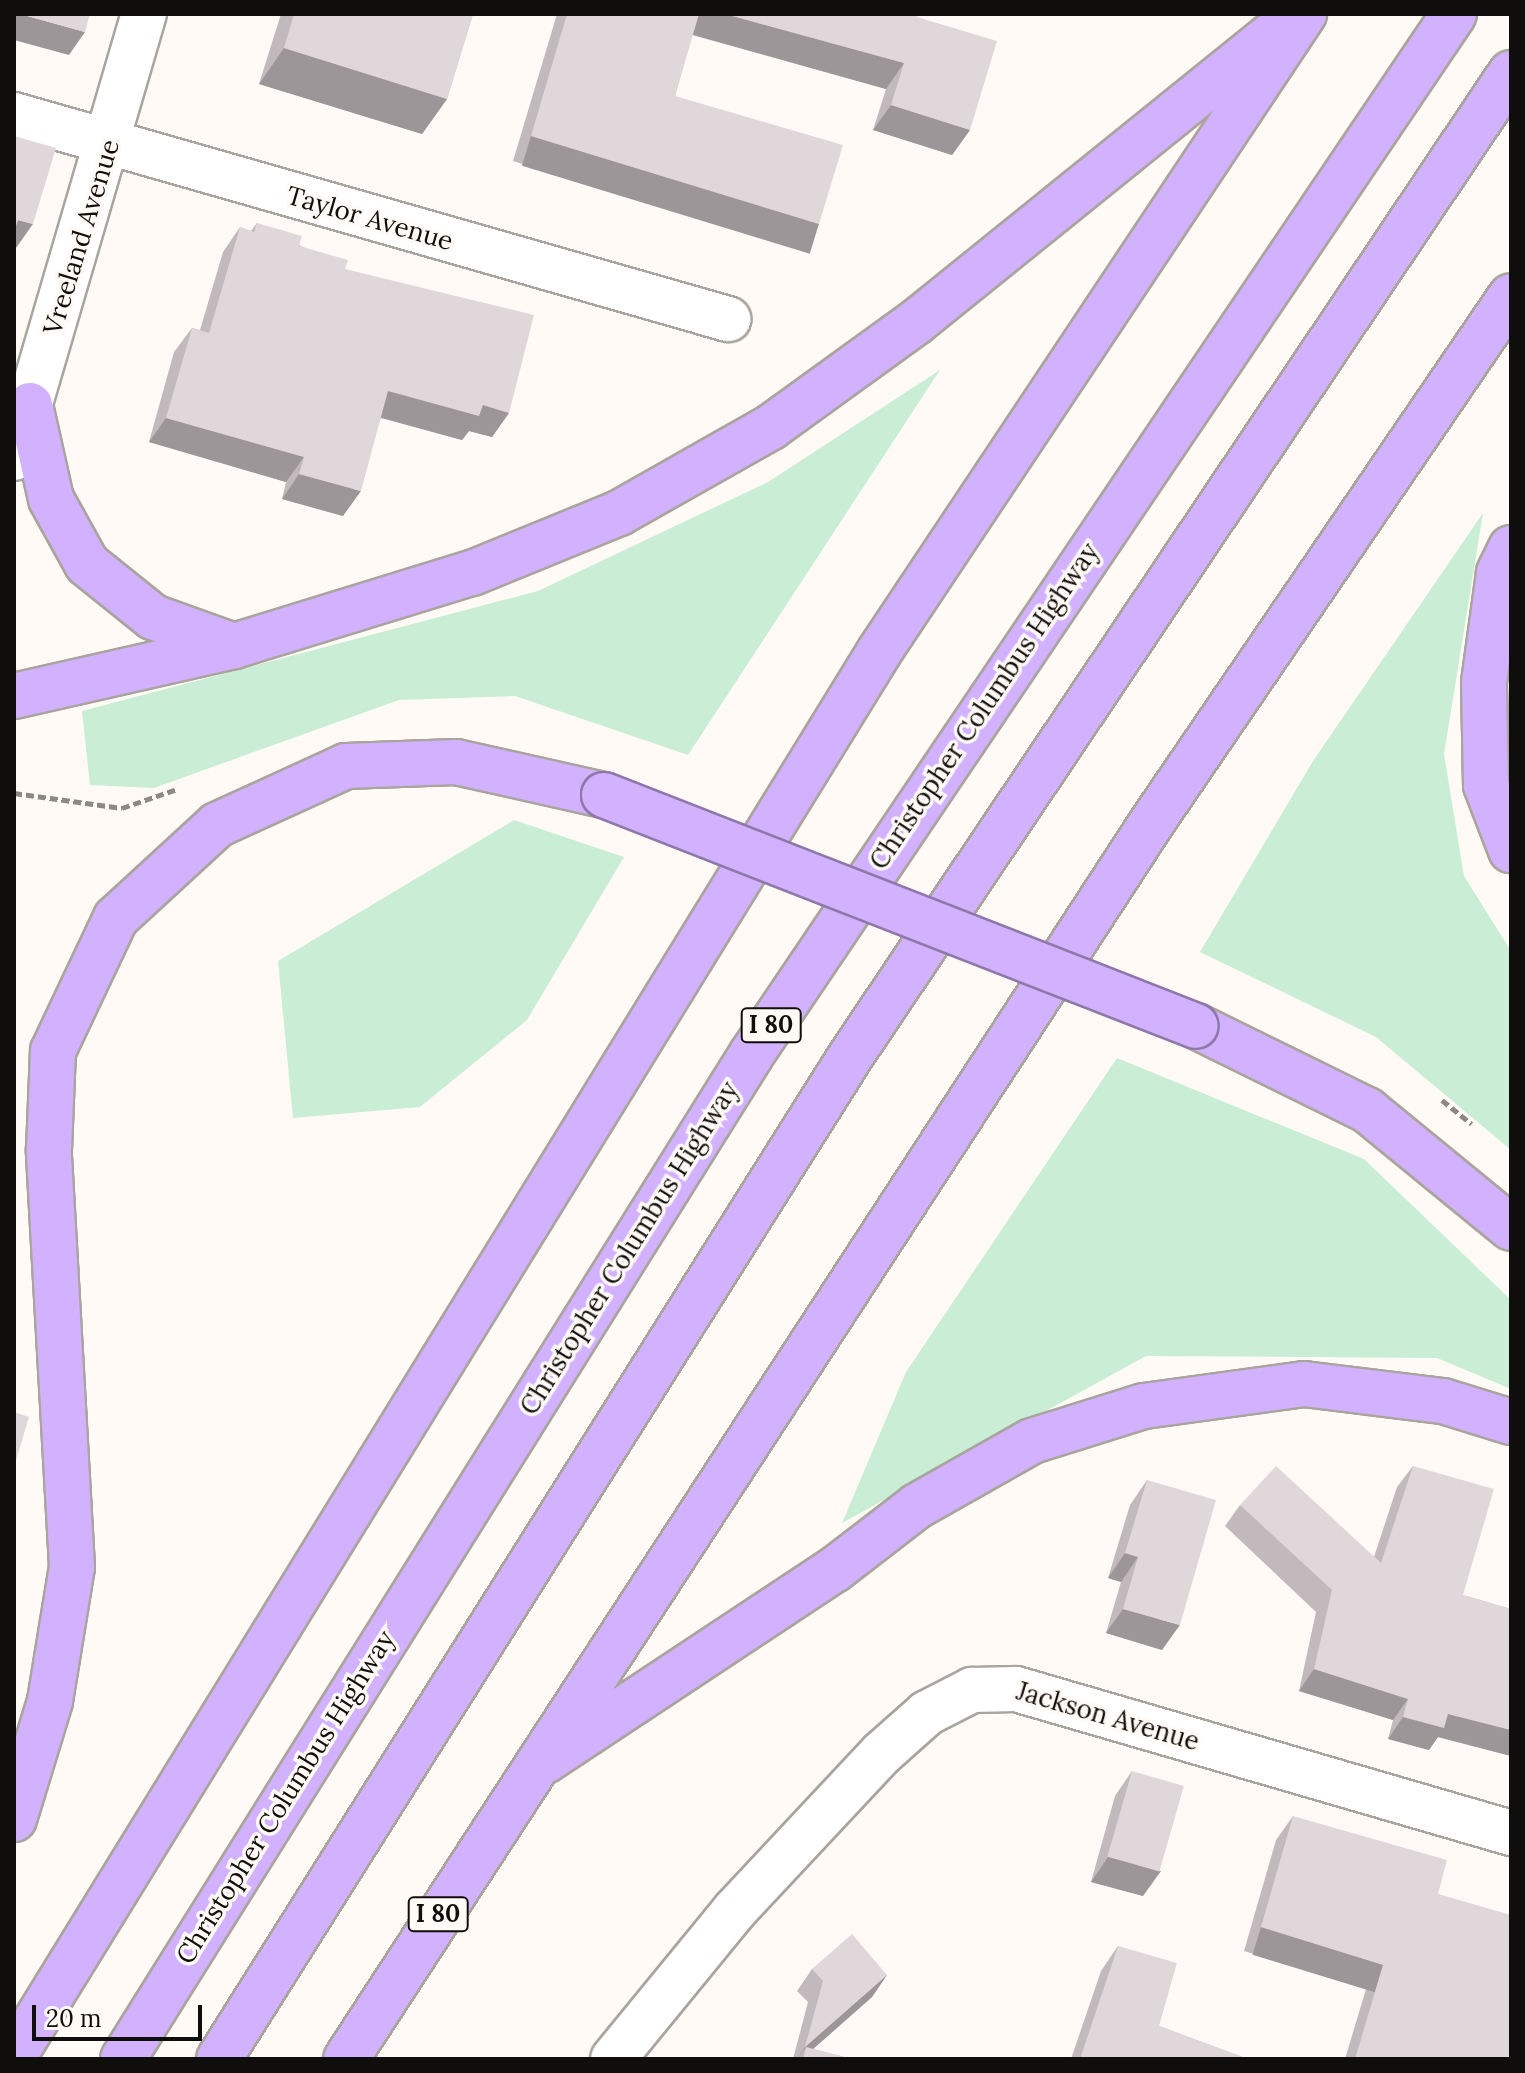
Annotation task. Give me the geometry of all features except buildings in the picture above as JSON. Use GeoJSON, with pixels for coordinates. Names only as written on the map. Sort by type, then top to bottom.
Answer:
{"type":"FeatureCollection","features":[{"type":"Feature","properties":{"kind":"highway"},"geometry":{"type":"LineString","coordinates":[[14,696],[234,646],[472,573],[619,513],[699,471],[916,322],[1301,14]]}},
{"type":"Feature","properties":{"kind":"highway"},"geometry":{"type":"LineString","coordinates":[[14,2056],[879,652],[1301,14]]}},
{"type":"Feature","properties":{"kind":"highway","name":"Christopher Columbus Highway"},"geometry":{"type":"LineString","coordinates":[[123,2059],[751,1055],[1454,14]]}},
{"type":"Feature","properties":{"kind":"highway"},"geometry":{"type":"LineString","coordinates":[[219,2059],[848,1060],[1511,73]]}},
{"type":"Feature","properties":{"kind":"highway","name":"I 80"},"geometry":{"type":"LineString","coordinates":[[346,2059],[531,1770],[1150,825],[1511,296]]}},
{"type":"Feature","properties":{"kind":"highway"},"geometry":{"type":"LineString","coordinates":[[30,405],[51,499],[87,564],[153,617],[234,646]]}},
{"type":"Feature","properties":{"kind":"highway"},"geometry":{"type":"LineString","coordinates":[[1511,548],[1499,573],[1484,683],[1486,785],[1511,850]]}},
{"type":"Feature","properties":{"kind":"highway"},"geometry":{"type":"LineString","coordinates":[[14,1819],[50,1701],[72,1567],[49,1150],[53,1051],[116,918],[217,825],[346,766],[456,762],[604,795],[1196,1026],[1367,1110],[1511,1228]]}},
{"type":"Feature","properties":{"kind":"highway"},"geometry":{"type":"LineString","coordinates":[[531,1770],[834,1570],[917,1506],[1032,1441],[1144,1406],[1304,1384],[1443,1401],[1511,1422]]}},
{"type":"Feature","properties":{"kind":"street","name":"Vreeland Avenue"},"geometry":{"type":"LineString","coordinates":[[14,458],[109,144],[144,14]]}},
{"type":"Feature","properties":{"kind":"street","name":"Taylor Avenue"},"geometry":{"type":"LineString","coordinates":[[14,115],[728,319]]}},
{"type":"Feature","properties":{"kind":"street","name":"Jackson Avenue"},"geometry":{"type":"LineString","coordinates":[[613,2059],[734,1911],[882,1753],[927,1713],[972,1690],[1016,1689],[1511,1833]]}},
{"type":"Feature","properties":{"kind":"green space"},"geometry":{"type":"Polygon","coordinates":[[[940,370],[688,755],[515,696],[399,700],[154,788],[90,785],[82,711],[538,591],[768,482],[940,370]]]}},
{"type":"Feature","properties":{"kind":"green space"},"geometry":{"type":"Polygon","coordinates":[[[1483,513],[1444,754],[1464,876],[1511,951],[1511,1150],[1376,1037],[1200,952],[1313,761],[1483,513]]]}},
{"type":"Feature","properties":{"kind":"green space"},"geometry":{"type":"Polygon","coordinates":[[[514,820],[624,857],[527,1020],[420,1107],[293,1118],[278,961],[514,820]]]}},
{"type":"Feature","properties":{"kind":"green space"},"geometry":{"type":"Polygon","coordinates":[[[1117,1058],[1364,1159],[1511,1300],[1511,1389],[1437,1358],[1146,1356],[842,1523],[906,1372],[1117,1058]]]}}]}
